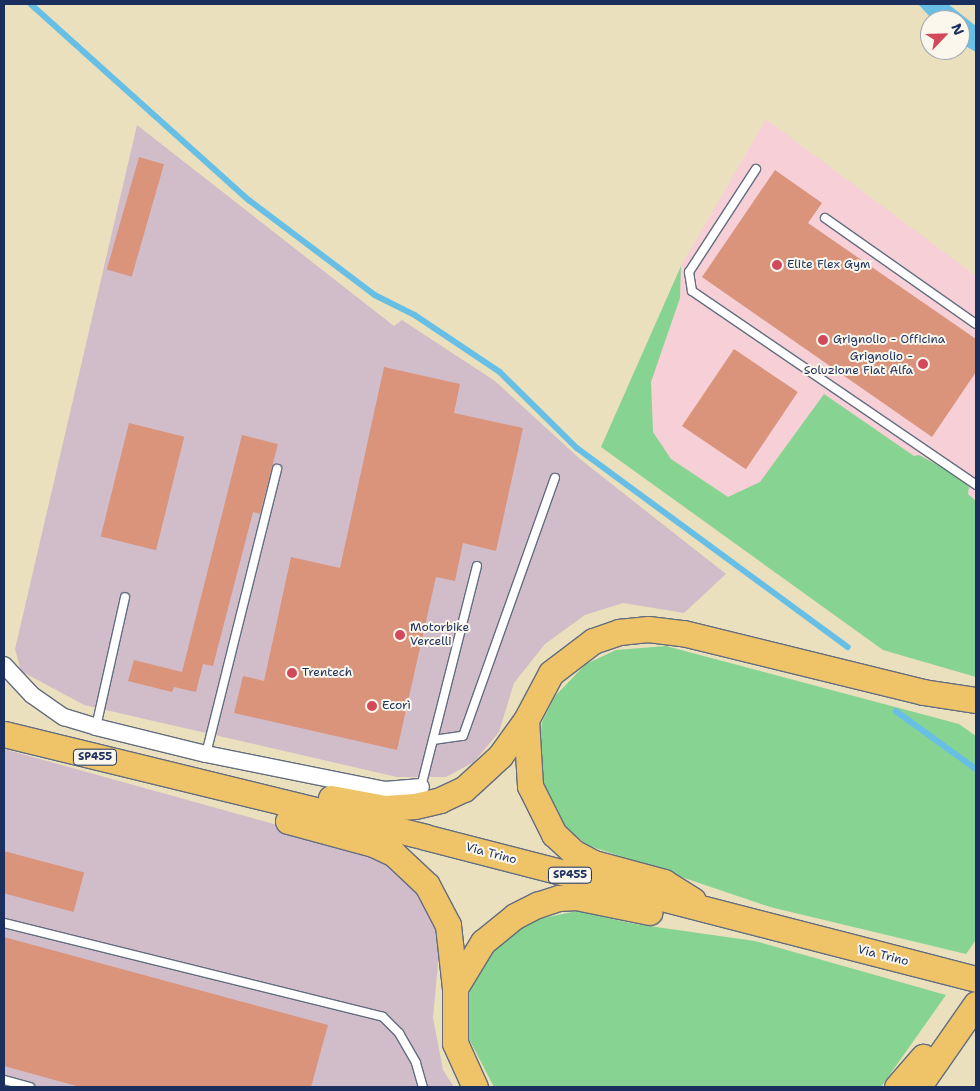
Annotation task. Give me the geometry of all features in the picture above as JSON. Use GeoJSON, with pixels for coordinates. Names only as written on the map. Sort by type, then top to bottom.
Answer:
{"type":"FeatureCollection","features":[{"type":"Feature","properties":{"kind":"main road"},"geometry":{"type":"LineString","coordinates":[[187,779],[256,782],[385,808],[415,806],[440,800],[482,775],[526,720],[551,673],[573,654],[593,641],[619,632],[648,629],[683,633],[923,692],[976,700]]}},
{"type":"Feature","properties":{"kind":"main road"},"geometry":{"type":"LineString","coordinates":[[923,692],[976,717]]}},
{"type":"Feature","properties":{"kind":"main road"},"geometry":{"type":"LineString","coordinates":[[526,720],[530,786],[554,834],[574,852],[594,863],[664,882],[714,914]]}},
{"type":"Feature","properties":{"kind":"main road","name":"Via Trino"},"geometry":{"type":"LineString","coordinates":[[4,734],[425,837],[714,914],[976,979]]}},
{"type":"Feature","properties":{"kind":"main road"},"geometry":{"type":"LineString","coordinates":[[187,779],[248,811],[373,844],[394,854],[413,869],[439,902],[448,925],[455,988],[455,1043],[475,1087]]}},
{"type":"Feature","properties":{"kind":"main road"},"geometry":{"type":"LineString","coordinates":[[455,988],[478,950],[498,928],[515,916],[559,898],[576,897],[644,912],[714,914]]}},
{"type":"Feature","properties":{"kind":"main road"},"geometry":{"type":"LineString","coordinates":[[918,1087],[976,1004]]}},
{"type":"Feature","properties":{"kind":"main road"},"geometry":{"type":"LineString","coordinates":[[897,1087],[916,1061],[952,1038]]}},
{"type":"Feature","properties":{"kind":"main road"},"geometry":{"type":"LineString","coordinates":[[937,1087],[946,1072],[952,1038]]}},
{"type":"Feature","properties":{"kind":"street"},"geometry":{"type":"LineString","coordinates":[[4,665],[32,695],[64,717],[96,727],[206,754],[385,790],[421,787]]}},
{"type":"Feature","properties":{"kind":"lane"},"geometry":{"type":"LineString","coordinates":[[756,169],[689,272],[692,291],[976,485]]}},
{"type":"Feature","properties":{"kind":"lane"},"geometry":{"type":"LineString","coordinates":[[825,218],[976,324]]}},
{"type":"Feature","properties":{"kind":"lane"},"geometry":{"type":"LineString","coordinates":[[206,754],[278,469]]}},
{"type":"Feature","properties":{"kind":"lane"},"geometry":{"type":"LineString","coordinates":[[433,740],[463,736],[555,478]]}},
{"type":"Feature","properties":{"kind":"lane"},"geometry":{"type":"LineString","coordinates":[[421,787],[477,566]]}},
{"type":"Feature","properties":{"kind":"lane"},"geometry":{"type":"LineString","coordinates":[[96,727],[125,597]]}},
{"type":"Feature","properties":{"kind":"lane"},"geometry":{"type":"LineString","coordinates":[[4,923],[383,1016],[399,1033],[416,1063],[423,1087]]}},
{"type":"Feature","properties":{"kind":"lane"},"geometry":{"type":"LineString","coordinates":[[4,1080],[30,1087]]}},
{"type":"Feature","properties":{"kind":"shaded area"},"geometry":{"type":"Polygon","coordinates":[[[766,119],[976,276],[976,677],[883,650],[601,447],[681,266],[766,119]]]}},
{"type":"Feature","properties":{"kind":"shaded area"},"geometry":{"type":"Polygon","coordinates":[[[137,125],[394,326],[402,320],[495,381],[580,459],[726,574],[684,613],[623,603],[585,615],[545,644],[514,683],[499,732],[474,762],[446,777],[397,777],[84,705],[21,671],[15,649],[137,125]]]}},
{"type":"Feature","properties":{"kind":"shaded area"},"geometry":{"type":"Polygon","coordinates":[[[4,749],[378,853],[407,875],[427,905],[440,942],[433,1018],[443,1070],[454,1087],[4,1087],[4,749]]]}},
{"type":"Feature","properties":{"kind":"green space"},"geometry":{"type":"Polygon","coordinates":[[[681,266],[680,298],[651,382],[653,432],[671,459],[728,497],[760,482],[824,394],[914,456],[919,455],[958,476],[969,487],[968,494],[976,501],[976,677],[883,650],[601,447],[681,266]]]}},
{"type":"Feature","properties":{"kind":"green space"},"geometry":{"type":"Polygon","coordinates":[[[666,646],[959,724],[976,736],[976,940],[966,954],[770,907],[587,845],[558,820],[544,789],[539,751],[542,722],[555,696],[586,664],[616,650],[666,646]]]}},
{"type":"Feature","properties":{"kind":"green space"},"geometry":{"type":"Polygon","coordinates":[[[577,911],[635,924],[755,941],[946,995],[881,1087],[494,1087],[467,1035],[468,998],[474,975],[496,940],[538,919],[577,911]]]}},
{"type":"Feature","properties":{"kind":"water"},"geometry":{"type":"Polygon","coordinates":[[[918,4],[948,4],[956,10],[924,10],[918,4]]]}},
{"type":"Feature","properties":{"kind":"water"},"geometry":{"type":"Polygon","coordinates":[[[970,21],[976,26],[976,52],[970,49],[970,21]]]}},
{"type":"Feature","properties":{"kind":"building"},"geometry":{"type":"Polygon","coordinates":[[[139,157],[164,164],[132,277],[107,269],[139,157]]]}},
{"type":"Feature","properties":{"kind":"building"},"geometry":{"type":"Polygon","coordinates":[[[775,170],[822,203],[808,223],[976,339],[976,372],[932,437],[702,277],[775,170]]]}},
{"type":"Feature","properties":{"kind":"building"},"geometry":{"type":"Polygon","coordinates":[[[734,349],[798,392],[746,469],[682,426],[734,349]]]}},
{"type":"Feature","properties":{"kind":"building"},"geometry":{"type":"Polygon","coordinates":[[[384,367],[460,384],[454,413],[523,428],[496,551],[463,543],[455,581],[436,577],[397,750],[234,713],[243,676],[264,681],[291,557],[340,568],[384,367]]]}},
{"type":"Feature","properties":{"kind":"building"},"geometry":{"type":"Polygon","coordinates":[[[129,423],[184,437],[156,550],[101,537],[129,423]]]}},
{"type":"Feature","properties":{"kind":"building"},"geometry":{"type":"Polygon","coordinates":[[[242,435],[278,444],[260,514],[253,512],[213,666],[203,664],[196,692],[174,687],[172,692],[128,681],[134,660],[182,672],[242,435]]]}},
{"type":"Feature","properties":{"kind":"building"},"geometry":{"type":"Polygon","coordinates":[[[4,851],[84,872],[74,912],[4,893],[4,851]]]}},
{"type":"Feature","properties":{"kind":"building"},"geometry":{"type":"Polygon","coordinates":[[[4,937],[328,1025],[311,1087],[80,1087],[4,1066],[4,937]]]}},
{"type":"Feature","properties":{"kind":"waterway"},"geometry":{"type":"LineString","coordinates":[[31,4],[249,200],[375,295],[415,315],[500,372],[577,448],[848,647]]}},
{"type":"Feature","properties":{"kind":"waterway"},"geometry":{"type":"LineString","coordinates":[[896,711],[976,769]]}},
{"type":"Feature","properties":{"kind":"place","name":"Elite Flex Gym"},"geometry":{"type":"Point","coordinates":[777,265]}},
{"type":"Feature","properties":{"kind":"place","name":"Grignolio - Officina"},"geometry":{"type":"Point","coordinates":[823,340]}},
{"type":"Feature","properties":{"kind":"place","name":"Grignolio - Soluzione Fiat Alfa"},"geometry":{"type":"Point","coordinates":[923,364]}},
{"type":"Feature","properties":{"kind":"place","name":"Motorbike Vercelli"},"geometry":{"type":"Point","coordinates":[400,635]}},
{"type":"Feature","properties":{"kind":"place","name":"Trentech"},"geometry":{"type":"Point","coordinates":[292,673]}},
{"type":"Feature","properties":{"kind":"place","name":"Ecorì"},"geometry":{"type":"Point","coordinates":[372,706]}}]}
